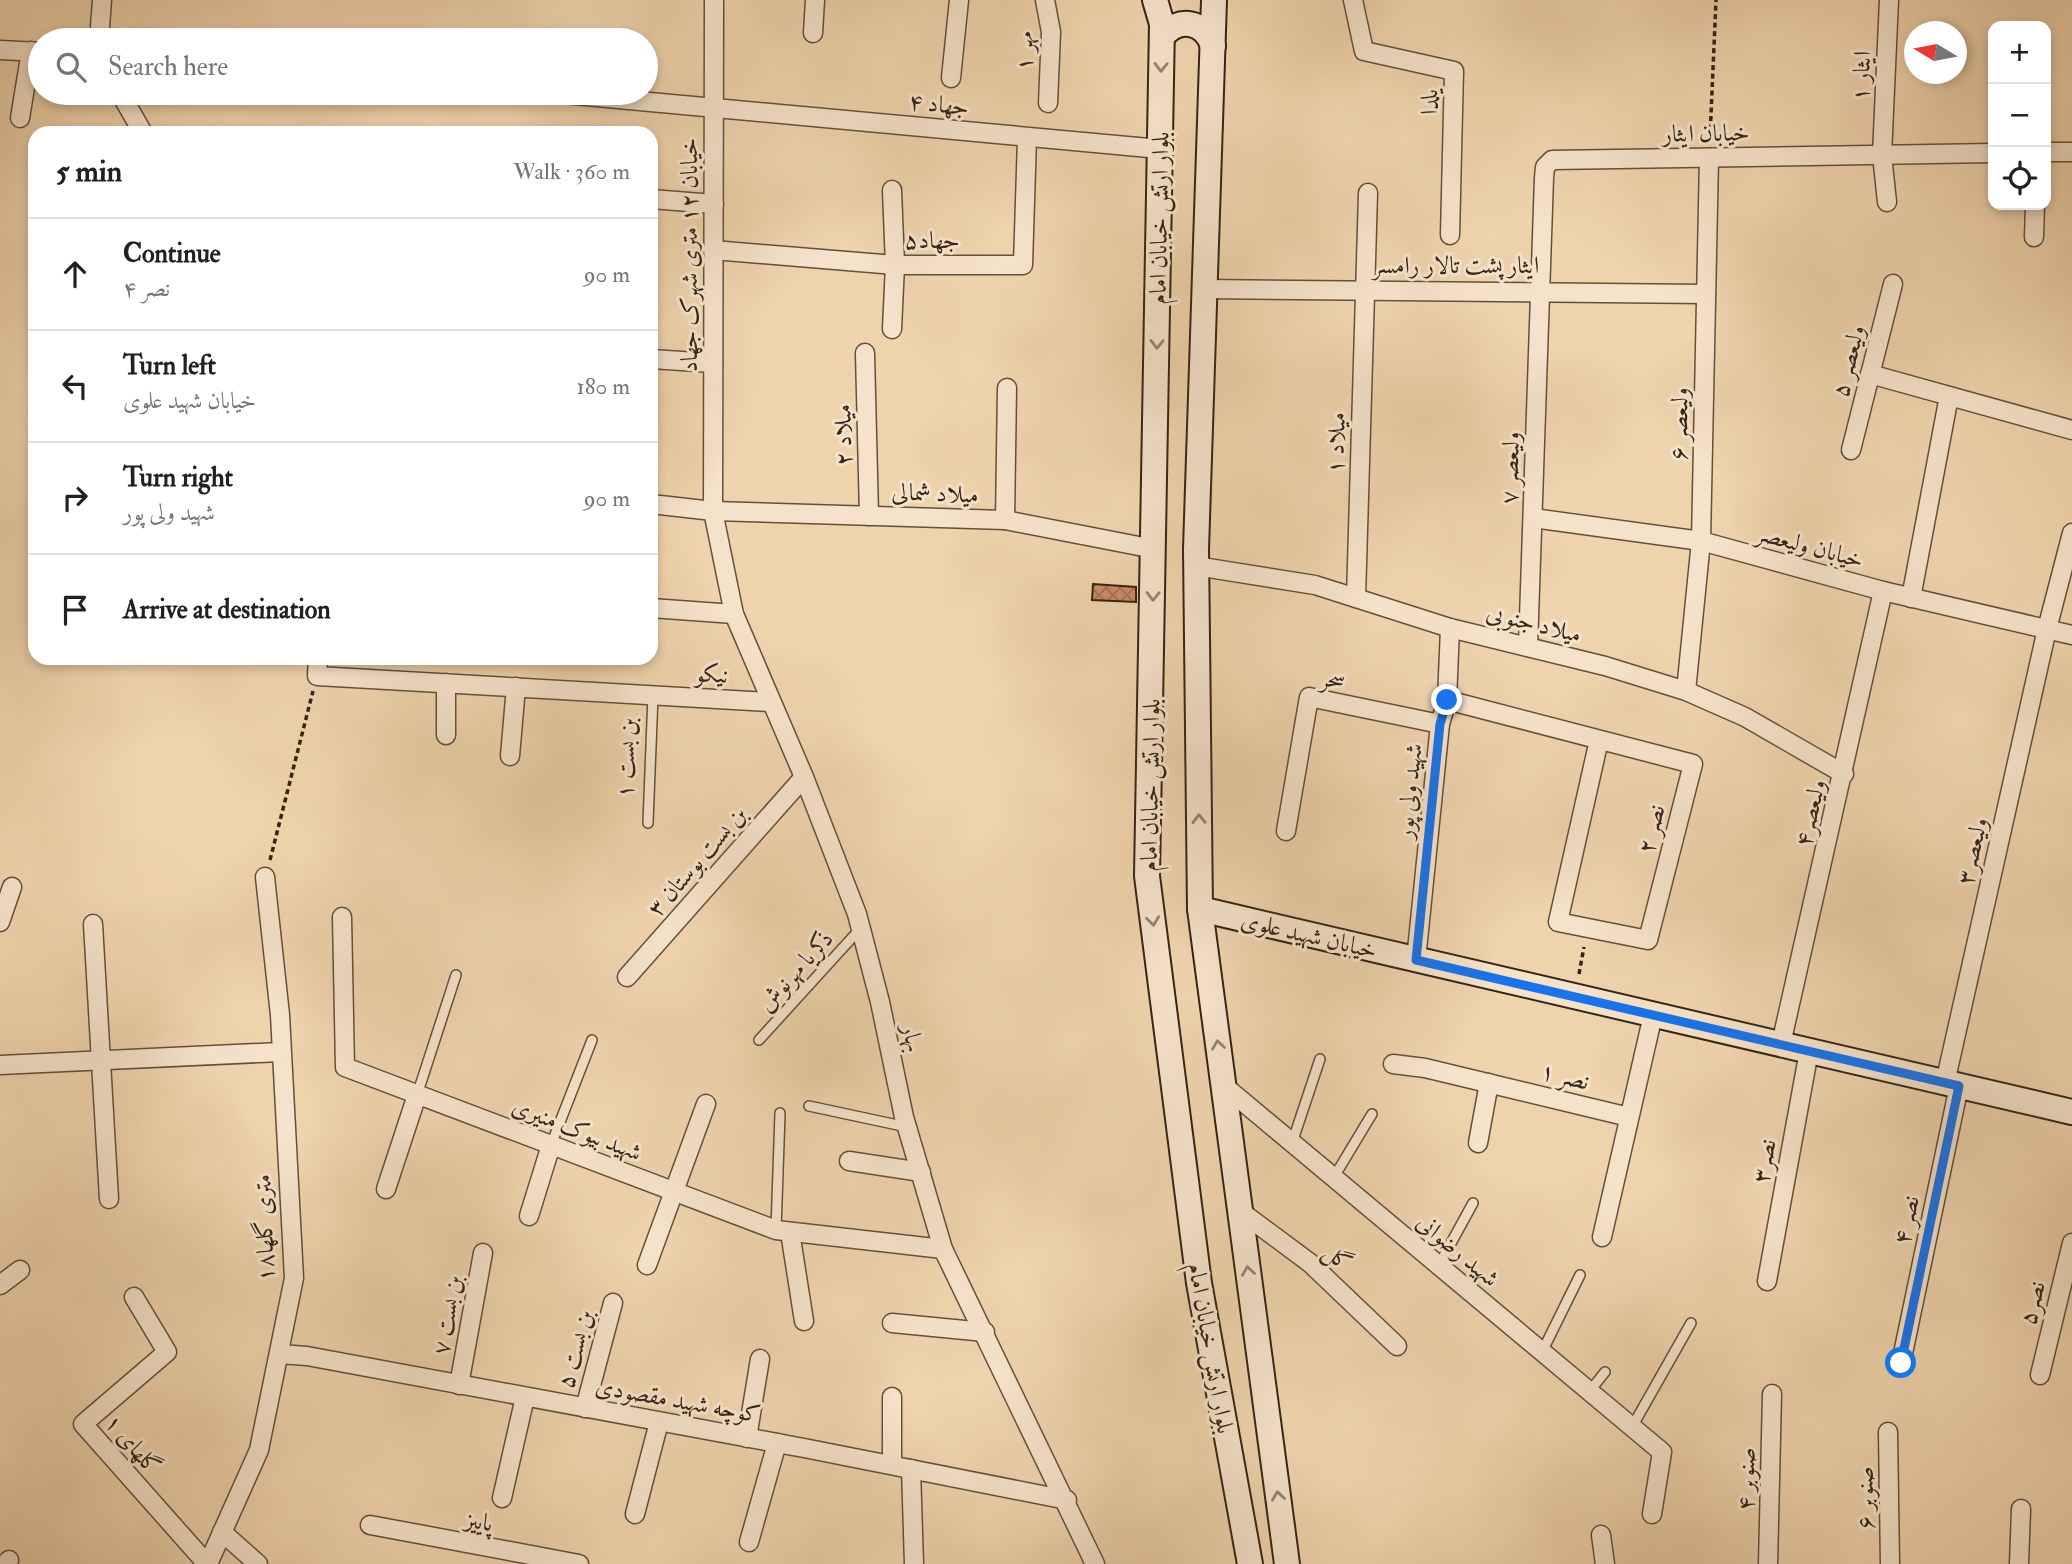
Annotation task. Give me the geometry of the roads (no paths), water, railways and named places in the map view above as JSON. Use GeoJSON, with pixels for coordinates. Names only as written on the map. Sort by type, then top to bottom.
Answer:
{"type":"FeatureCollection","features":[{"type":"Feature","properties":{"kind":"main road","name":"بلوار ارتش خیابان امام"},"geometry":{"type":"LineString","coordinates":[[1155,0],[1162,24],[1162,37],[1147,876],[1199,1283],[1250,1564]]}},
{"type":"Feature","properties":{"kind":"main road","name":"بلوار ارتش خیابان امام"},"geometry":{"type":"LineString","coordinates":[[1214,0],[1196,566],[1200,909],[1287,1564]]}},
{"type":"Feature","properties":{"kind":"main road"},"geometry":{"type":"LineString","coordinates":[[1162,37],[1178,24],[1193,24],[1206,32],[1213,46]]}},
{"type":"Feature","properties":{"kind":"main road","name":"خیابان شهید علوی"},"geometry":{"type":"LineString","coordinates":[[1200,909],[2072,1112]]}},
{"type":"Feature","properties":{"kind":"street"},"geometry":{"type":"LineString","coordinates":[[100,28],[102,0]]}},
{"type":"Feature","properties":{"kind":"street","name":"خیابان ۱۲ متری شهرک جهاد"},"geometry":{"type":"LineString","coordinates":[[713,511],[714,0]]}},
{"type":"Feature","properties":{"kind":"street"},"geometry":{"type":"LineString","coordinates":[[813,33],[815,0]]}},
{"type":"Feature","properties":{"kind":"street"},"geometry":{"type":"LineString","coordinates":[[951,78],[959,0]]}},
{"type":"Feature","properties":{"kind":"street","name":"مهر ۱"},"geometry":{"type":"LineString","coordinates":[[1045,0],[1051,32],[1048,103]]}},
{"type":"Feature","properties":{"kind":"street","name":"یلدا"},"geometry":{"type":"LineString","coordinates":[[1353,0],[1364,51],[1454,71],[1451,235]]}},
{"type":"Feature","properties":{"kind":"street","name":"ایثار ۱"},"geometry":{"type":"LineString","coordinates":[[1888,202],[1882,155],[1889,0]]}},
{"type":"Feature","properties":{"kind":"street"},"geometry":{"type":"LineString","coordinates":[[0,50],[28,51]]}},
{"type":"Feature","properties":{"kind":"street"},"geometry":{"type":"LineString","coordinates":[[20,118],[28,82]]}},
{"type":"Feature","properties":{"kind":"street","name":"جهاد ۴"},"geometry":{"type":"LineString","coordinates":[[658,101],[1160,149]]}},
{"type":"Feature","properties":{"kind":"street"},"geometry":{"type":"LineString","coordinates":[[127,105],[139,126]]}},
{"type":"Feature","properties":{"kind":"street","name":"جهاد۵"},"geometry":{"type":"LineString","coordinates":[[713,250],[895,265],[1023,265],[1027,138]]}},
{"type":"Feature","properties":{"kind":"street"},"geometry":{"type":"LineString","coordinates":[[2051,152],[2072,152]]}},
{"type":"Feature","properties":{"kind":"street","name":"خیابان ایثار"},"geometry":{"type":"LineString","coordinates":[[1541,290],[1544,178],[1545,167],[1552,160],[1988,153]]}},
{"type":"Feature","properties":{"kind":"street","name":"ولیعصر ۶"},"geometry":{"type":"LineString","coordinates":[[1686,691],[1700,541],[1709,158]]}},
{"type":"Feature","properties":{"kind":"street"},"geometry":{"type":"LineString","coordinates":[[892,190],[895,265],[892,329]]}},
{"type":"Feature","properties":{"kind":"street","name":"میلاد ۱"},"geometry":{"type":"LineString","coordinates":[[1356,598],[1368,193]]}},
{"type":"Feature","properties":{"kind":"street"},"geometry":{"type":"LineString","coordinates":[[658,200],[714,204]]}},
{"type":"Feature","properties":{"kind":"street"},"geometry":{"type":"LineString","coordinates":[[2034,237],[2035,210]]}},
{"type":"Feature","properties":{"kind":"street","name":"ولیعصر ۵"},"geometry":{"type":"LineString","coordinates":[[1851,450],[1893,284]]}},
{"type":"Feature","properties":{"kind":"street","name":"ایثار پشت تالار رامسر"},"geometry":{"type":"LineString","coordinates":[[1205,289],[1541,290],[1706,294]]}},
{"type":"Feature","properties":{"kind":"street","name":"ولیعصر ۷"},"geometry":{"type":"LineString","coordinates":[[1528,647],[1541,290]]}},
{"type":"Feature","properties":{"kind":"street","name":"میلاد ۲"},"geometry":{"type":"LineString","coordinates":[[866,353],[869,516]]}},
{"type":"Feature","properties":{"kind":"street"},"geometry":{"type":"LineString","coordinates":[[658,359],[713,363]]}},
{"type":"Feature","properties":{"kind":"street"},"geometry":{"type":"LineString","coordinates":[[1870,374],[2072,430]]}},
{"type":"Feature","properties":{"kind":"street"},"geometry":{"type":"LineString","coordinates":[[1005,520],[1007,388]]}},
{"type":"Feature","properties":{"kind":"street"},"geometry":{"type":"LineString","coordinates":[[1911,598],[1949,396]]}},
{"type":"Feature","properties":{"kind":"street","name":"میلاد شمالی"},"geometry":{"type":"LineString","coordinates":[[658,505],[713,511],[1005,520],[1154,549]]}},
{"type":"Feature","properties":{"kind":"street","name":"بهار"},"geometry":{"type":"LineString","coordinates":[[713,511],[734,614],[803,777],[860,929],[880,1002],[907,1127],[943,1249],[1095,1564]]}},
{"type":"Feature","properties":{"kind":"street","name":"خیابان ولیعصر"},"geometry":{"type":"LineString","coordinates":[[1533,518],[1700,541],[1882,591],[2072,635]]}},
{"type":"Feature","properties":{"kind":"street","name":"ولیعصر۳"},"geometry":{"type":"LineString","coordinates":[[1952,1084],[2047,629],[2072,533]]}},
{"type":"Feature","properties":{"kind":"street","name":"میلاد جنوبی"},"geometry":{"type":"LineString","coordinates":[[1196,566],[1315,585],[1450,628],[1605,666],[1686,691],[1745,716],[1844,774]]}},
{"type":"Feature","properties":{"kind":"street","name":"ولیعصر۴"},"geometry":{"type":"LineString","coordinates":[[1781,1045],[1844,774],[1882,591]]}},
{"type":"Feature","properties":{"kind":"street"},"geometry":{"type":"LineString","coordinates":[[658,609],[734,614]]}},
{"type":"Feature","properties":{"kind":"street","name":"شهید ولی پور"},"geometry":{"type":"LineString","coordinates":[[1416,960],[1440,724],[1447,700],[1450,628]]}},
{"type":"Feature","properties":{"kind":"street","name":"نیکو"},"geometry":{"type":"LineString","coordinates":[[317,667],[446,683],[769,702]]}},
{"type":"Feature","properties":{"kind":"street"},"geometry":{"type":"LineString","coordinates":[[446,683],[446,735]]}},
{"type":"Feature","properties":{"kind":"street"},"geometry":{"type":"LineString","coordinates":[[510,756],[516,687]]}},
{"type":"Feature","properties":{"kind":"street","name":"سحر"},"geometry":{"type":"LineString","coordinates":[[1286,831],[1309,697],[1440,724]]}},
{"type":"Feature","properties":{"kind":"street","name":"نصر ۲"},"geometry":{"type":"LineString","coordinates":[[1447,700],[1693,764],[1648,940],[1558,922],[1600,740]]}},
{"type":"Feature","properties":{"kind":"street","name":"بن بست بوستان ۳"},"geometry":{"type":"LineString","coordinates":[[627,977],[803,777]]}},
{"type":"Feature","properties":{"kind":"street","name":"۱۸متری گلها"},"geometry":{"type":"LineString","coordinates":[[207,1564],[259,1450],[294,1278],[280,1052],[281,1015],[265,877]]}},
{"type":"Feature","properties":{"kind":"street"},"geometry":{"type":"LineString","coordinates":[[0,922],[12,887]]}},
{"type":"Feature","properties":{"kind":"street","name":"شهید بیوک منیری"},"geometry":{"type":"LineString","coordinates":[[342,917],[345,1067],[783,1231],[943,1249]]}},
{"type":"Feature","properties":{"kind":"street"},"geometry":{"type":"LineString","coordinates":[[93,923],[109,1199]]}},
{"type":"Feature","properties":{"kind":"street"},"geometry":{"type":"LineString","coordinates":[[1602,1237],[1653,1015]]}},
{"type":"Feature","properties":{"kind":"street","name":"نصر۳"},"geometry":{"type":"LineString","coordinates":[[1767,1280],[1809,1051]]}},
{"type":"Feature","properties":{"kind":"street"},"geometry":{"type":"LineString","coordinates":[[0,1065],[280,1052]]}},
{"type":"Feature","properties":{"kind":"street","name":"نصر ۱"},"geometry":{"type":"LineString","coordinates":[[1394,1063],[1629,1117]]}},
{"type":"Feature","properties":{"kind":"street"},"geometry":{"type":"LineString","coordinates":[[1478,1143],[1489,1083]]}},
{"type":"Feature","properties":{"kind":"street","name":"نصر ۴"},"geometry":{"type":"LineString","coordinates":[[1901,1363],[1952,1084]]}},
{"type":"Feature","properties":{"kind":"street","name":"شهید رضوانی"},"geometry":{"type":"LineString","coordinates":[[1223,1085],[1662,1452],[1652,1514]]}},
{"type":"Feature","properties":{"kind":"street"},"geometry":{"type":"LineString","coordinates":[[386,1189],[417,1095]]}},
{"type":"Feature","properties":{"kind":"street"},"geometry":{"type":"LineString","coordinates":[[647,1265],[706,1104]]}},
{"type":"Feature","properties":{"kind":"street"},"geometry":{"type":"LineString","coordinates":[[529,1216],[551,1145]]}},
{"type":"Feature","properties":{"kind":"street"},"geometry":{"type":"LineString","coordinates":[[849,1161],[920,1172]]}},
{"type":"Feature","properties":{"kind":"street","name":"گل"},"geometry":{"type":"LineString","coordinates":[[1240,1211],[1310,1263],[1397,1346]]}},
{"type":"Feature","properties":{"kind":"street"},"geometry":{"type":"LineString","coordinates":[[783,1231],[804,1321]]}},
{"type":"Feature","properties":{"kind":"street","name":"نصر۵"},"geometry":{"type":"LineString","coordinates":[[2040,1375],[2072,1243]]}},
{"type":"Feature","properties":{"kind":"street","name":"بن بست ۷"},"geometry":{"type":"LineString","coordinates":[[459,1385],[483,1253]]}},
{"type":"Feature","properties":{"kind":"street"},"geometry":{"type":"LineString","coordinates":[[0,1285],[20,1270]]}},
{"type":"Feature","properties":{"kind":"street","name":"گلهای ۱"},"geometry":{"type":"LineString","coordinates":[[134,1297],[167,1352],[83,1424],[207,1564]]}},
{"type":"Feature","properties":{"kind":"street","name":"بن بست ۵"},"geometry":{"type":"LineString","coordinates":[[585,1408],[613,1303]]}},
{"type":"Feature","properties":{"kind":"street"},"geometry":{"type":"LineString","coordinates":[[892,1323],[985,1332]]}},
{"type":"Feature","properties":{"kind":"street","name":"کوچه شهید مقصودی"},"geometry":{"type":"LineString","coordinates":[[279,1354],[307,1356],[747,1437],[1066,1500]]}},
{"type":"Feature","properties":{"kind":"street"},"geometry":{"type":"LineString","coordinates":[[747,1437],[760,1360]]}},
{"type":"Feature","properties":{"kind":"street","name":"صنوبر ۴"},"geometry":{"type":"LineString","coordinates":[[1768,1564],[1772,1394]]}},
{"type":"Feature","properties":{"kind":"street"},"geometry":{"type":"LineString","coordinates":[[502,1498],[525,1397]]}},
{"type":"Feature","properties":{"kind":"street"},"geometry":{"type":"LineString","coordinates":[[892,1397],[892,1465]]}},
{"type":"Feature","properties":{"kind":"street"},"geometry":{"type":"LineString","coordinates":[[635,1514],[659,1422]]}},
{"type":"Feature","properties":{"kind":"street","name":"صنوبر ۶"},"geometry":{"type":"LineString","coordinates":[[1888,1432],[1890,1564]]}},
{"type":"Feature","properties":{"kind":"street"},"geometry":{"type":"LineString","coordinates":[[749,1542],[777,1443]]}},
{"type":"Feature","properties":{"kind":"street"},"geometry":{"type":"LineString","coordinates":[[911,1469],[914,1564]]}},
{"type":"Feature","properties":{"kind":"street"},"geometry":{"type":"LineString","coordinates":[[2019,1564],[2021,1508]]}},
{"type":"Feature","properties":{"kind":"street","name":"پاییز"},"geometry":{"type":"LineString","coordinates":[[370,1525],[579,1564]]}},
{"type":"Feature","properties":{"kind":"street"},"geometry":{"type":"LineString","coordinates":[[222,1532],[258,1564]]}},
{"type":"Feature","properties":{"kind":"street"},"geometry":{"type":"LineString","coordinates":[[1601,1535],[1605,1564]]}},
{"type":"Feature","properties":{"kind":"lane","name":"بن بست ۱"},"geometry":{"type":"LineString","coordinates":[[648,823],[653,695]]}},
{"type":"Feature","properties":{"kind":"lane","name":"ذکریا مهرنوش"},"geometry":{"type":"LineString","coordinates":[[759,1040],[860,929]]}},
{"type":"Feature","properties":{"kind":"lane"},"geometry":{"type":"LineString","coordinates":[[417,1095],[456,975]]}},
{"type":"Feature","properties":{"kind":"lane"},"geometry":{"type":"LineString","coordinates":[[551,1145],[592,1040]]}},
{"type":"Feature","properties":{"kind":"lane"},"geometry":{"type":"LineString","coordinates":[[1292,1143],[1320,1059]]}},
{"type":"Feature","properties":{"kind":"lane"},"geometry":{"type":"LineString","coordinates":[[809,1106],[907,1127]]}},
{"type":"Feature","properties":{"kind":"lane"},"geometry":{"type":"LineString","coordinates":[[780,1113],[783,1231]]}},
{"type":"Feature","properties":{"kind":"lane"},"geometry":{"type":"LineString","coordinates":[[1334,1177],[1372,1114]]}},
{"type":"Feature","properties":{"kind":"lane"},"geometry":{"type":"LineString","coordinates":[[1439,1265],[1473,1203]]}},
{"type":"Feature","properties":{"kind":"lane"},"geometry":{"type":"LineString","coordinates":[[1542,1352],[1580,1275]]}},
{"type":"Feature","properties":{"kind":"lane"},"geometry":{"type":"LineString","coordinates":[[1632,1427],[1691,1323]]}},
{"type":"Feature","properties":{"kind":"lane"},"geometry":{"type":"LineString","coordinates":[[1589,1392],[1605,1372]]}}]}
